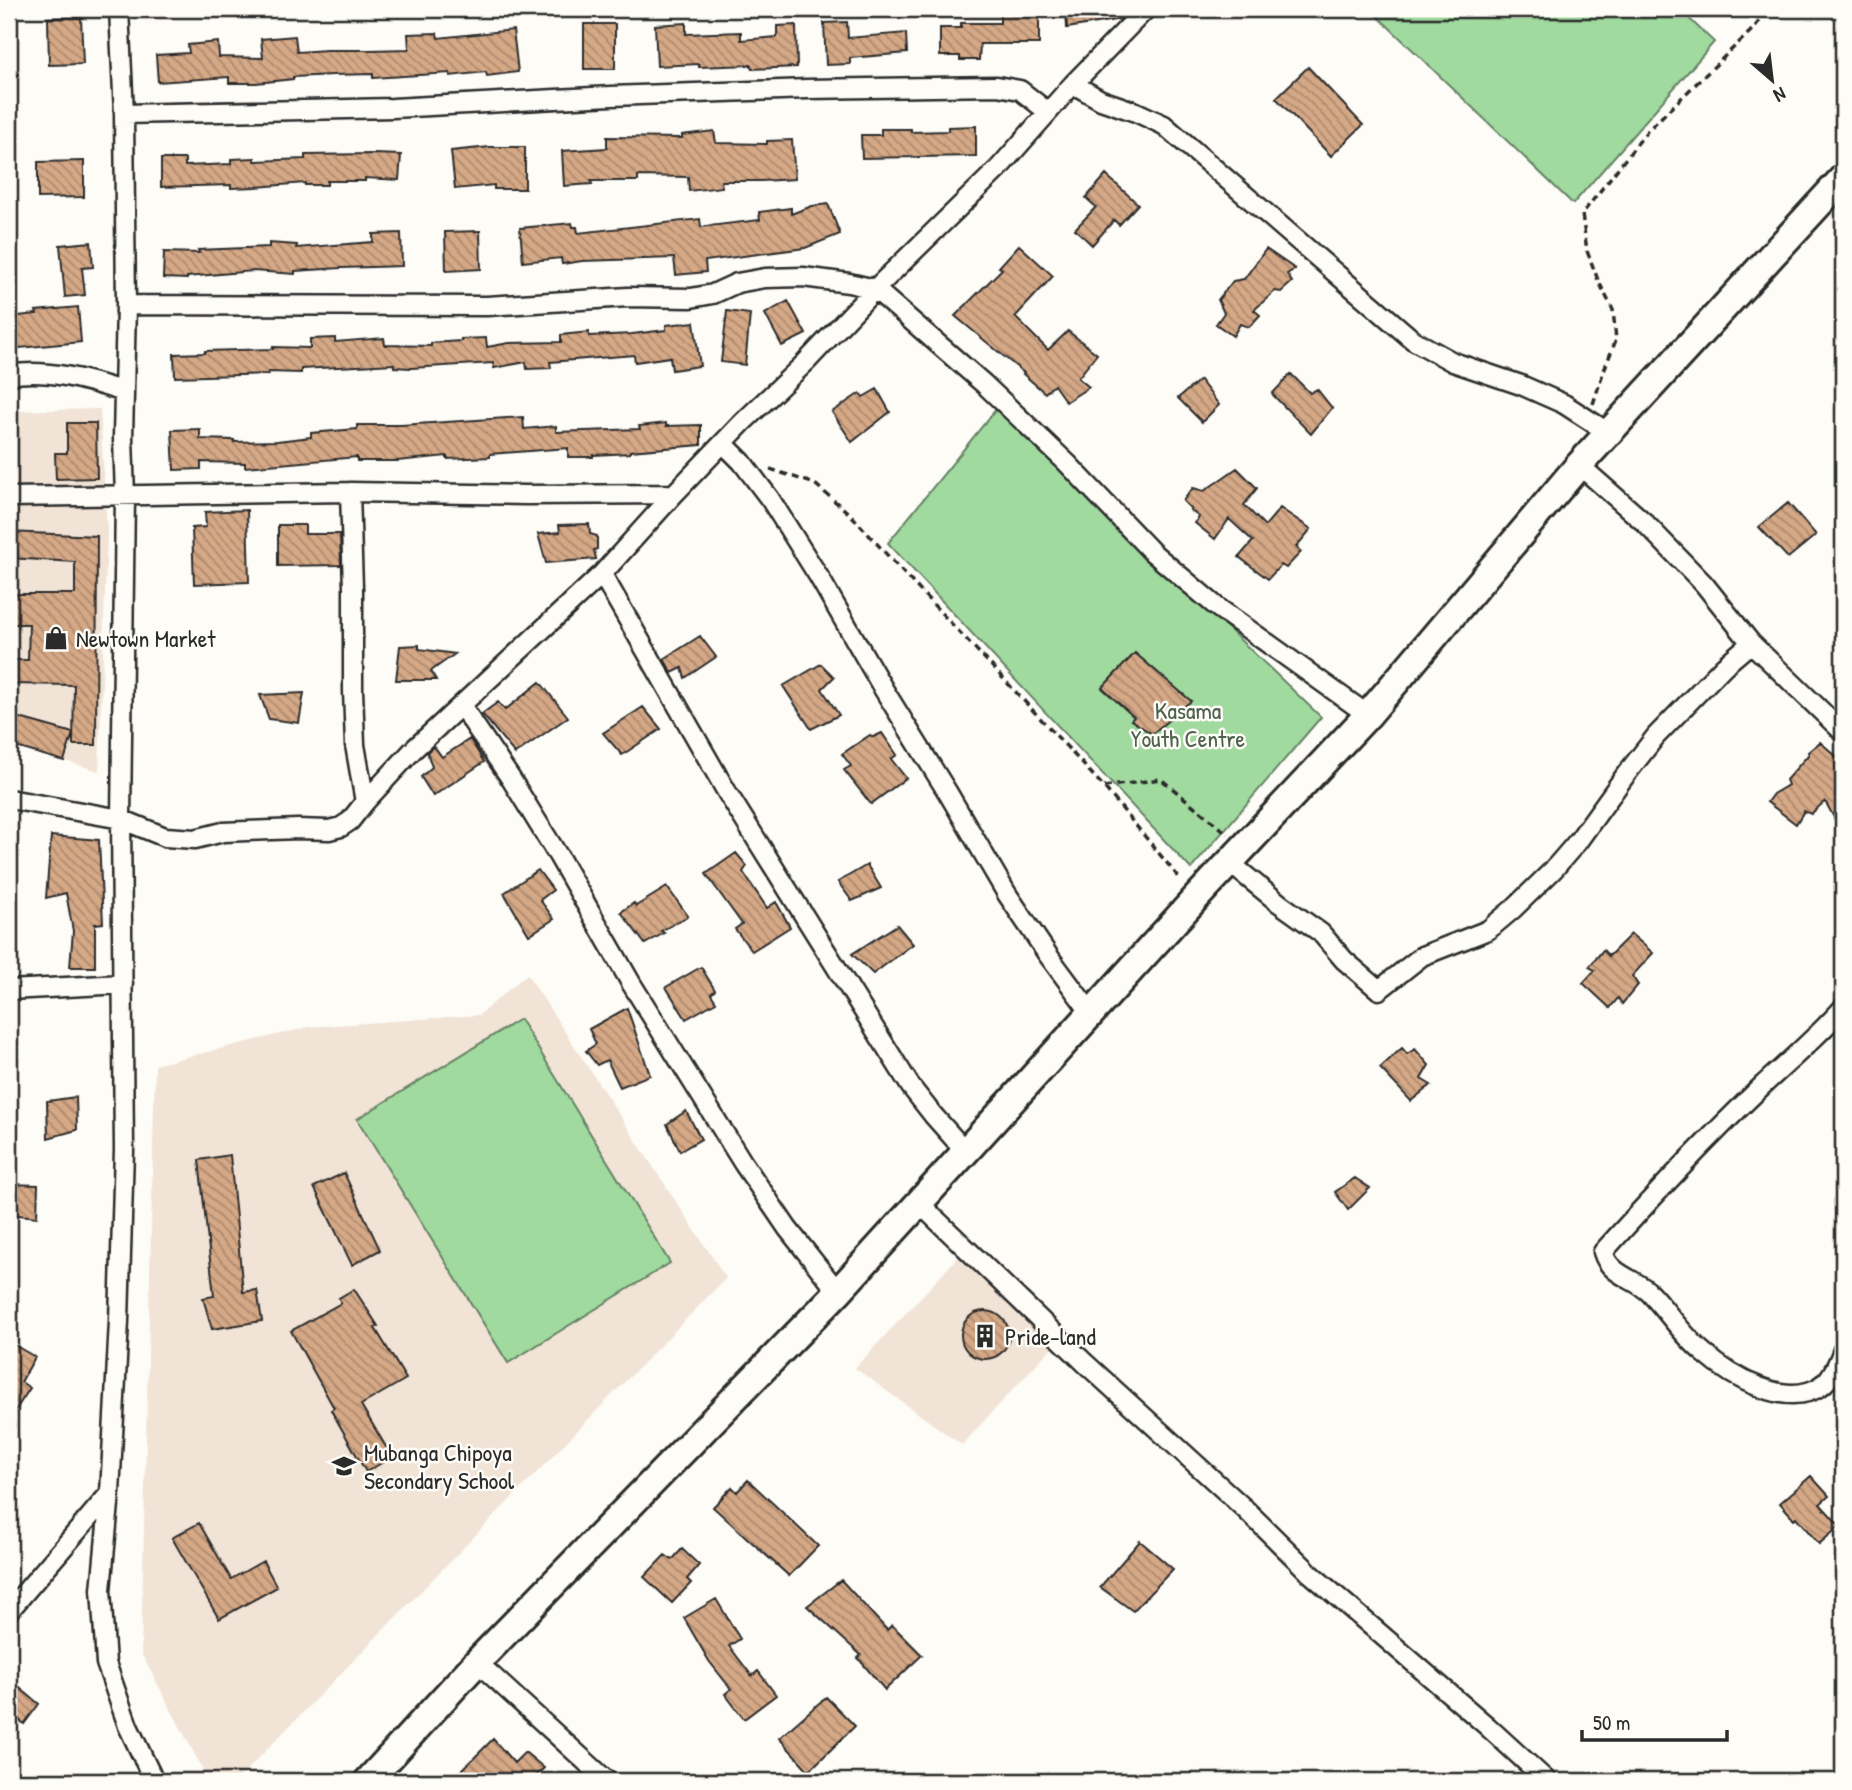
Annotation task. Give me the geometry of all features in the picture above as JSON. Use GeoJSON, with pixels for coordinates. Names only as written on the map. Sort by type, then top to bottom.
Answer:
{"type":"FeatureCollection","features":[{"type":"Feature","properties":{"kind":"main road"},"geometry":{"type":"LineString","coordinates":[[368,1781],[477,1662],[838,1292],[1196,898],[1368,715],[1579,465],[1843,178]]}},
{"type":"Feature","properties":{"kind":"street"},"geometry":{"type":"LineString","coordinates":[[119,9],[124,114],[126,305],[121,819],[123,1189],[110,1493],[102,1590],[106,1663],[128,1726],[154,1781]]}},
{"type":"Feature","properties":{"kind":"street"},"geometry":{"type":"LineString","coordinates":[[9,799],[121,819],[165,837],[195,839],[223,832],[329,830],[350,821],[414,749],[602,574],[723,443],[806,362],[874,289],[998,169],[1073,84],[1146,9]]}},
{"type":"Feature","properties":{"kind":"street"},"geometry":{"type":"LineString","coordinates":[[1073,84],[1101,100],[1164,125],[1413,340],[1453,362],[1521,385],[1564,404],[1609,433]]}},
{"type":"Feature","properties":{"kind":"street"},"geometry":{"type":"LineString","coordinates":[[124,114],[393,108],[794,89],[997,86],[1020,90],[1048,112]]}},
{"type":"Feature","properties":{"kind":"street"},"geometry":{"type":"LineString","coordinates":[[126,305],[487,306],[628,297],[691,298],[713,294],[737,283],[765,278],[803,277],[874,289],[993,393],[1066,463],[1152,552],[1217,607],[1368,715]]}},
{"type":"Feature","properties":{"kind":"street"},"geometry":{"type":"LineString","coordinates":[[9,374],[63,376],[124,392]]}},
{"type":"Feature","properties":{"kind":"street"},"geometry":{"type":"LineString","coordinates":[[723,443],[771,499],[1007,894],[1091,1013]]}},
{"type":"Feature","properties":{"kind":"street"},"geometry":{"type":"LineString","coordinates":[[1579,465],[1645,523],[1704,584],[1751,643],[1843,732]]}},
{"type":"Feature","properties":{"kind":"street"},"geometry":{"type":"LineString","coordinates":[[9,497],[350,492],[674,494]]}},
{"type":"Feature","properties":{"kind":"street"},"geometry":{"type":"LineString","coordinates":[[350,492],[354,588],[355,745],[365,802]]}},
{"type":"Feature","properties":{"kind":"street"},"geometry":{"type":"LineString","coordinates":[[602,574],[728,794],[911,1087],[965,1151]]}},
{"type":"Feature","properties":{"kind":"street"},"geometry":{"type":"LineString","coordinates":[[1237,855],[1279,902],[1321,933],[1344,960],[1379,990],[1422,956],[1488,930],[1513,909],[1578,841],[1656,736],[1724,666],[1751,643]]}},
{"type":"Feature","properties":{"kind":"street"},"geometry":{"type":"LineString","coordinates":[[461,705],[559,857],[631,983],[729,1141],[788,1229],[838,1292]]}},
{"type":"Feature","properties":{"kind":"street"},"geometry":{"type":"LineString","coordinates":[[9,990],[123,984]]}},
{"type":"Feature","properties":{"kind":"street"},"geometry":{"type":"LineString","coordinates":[[1843,1008],[1817,1037],[1763,1086],[1659,1190],[1603,1252],[1606,1261],[1617,1273],[1648,1291],[1680,1330],[1705,1354],[1746,1382],[1778,1394],[1803,1394],[1823,1385],[1843,1350]]}},
{"type":"Feature","properties":{"kind":"street"},"geometry":{"type":"LineString","coordinates":[[918,1202],[1311,1574],[1547,1781]]}},
{"type":"Feature","properties":{"kind":"street"},"geometry":{"type":"LineString","coordinates":[[9,1611],[110,1493]]}},
{"type":"Feature","properties":{"kind":"street"},"geometry":{"type":"LineString","coordinates":[[477,1662],[607,1781]]}},
{"type":"Feature","properties":{"kind":"path"},"geometry":{"type":"LineString","coordinates":[[1584,417],[1595,401],[1616,340],[1613,310],[1587,251],[1582,214],[1647,131],[1753,29],[1769,9]]}},
{"type":"Feature","properties":{"kind":"path"},"geometry":{"type":"LineString","coordinates":[[767,467],[815,484],[852,516],[1104,787],[1196,898]]}},
{"type":"Feature","properties":{"kind":"path"},"geometry":{"type":"LineString","coordinates":[[1104,787],[1161,779],[1237,855]]}},
{"type":"Feature","properties":{"kind":"shaded area","name":"Newtown Market"},"geometry":{"type":"Polygon","coordinates":[[[100,409],[107,532],[99,771],[9,744],[9,411],[100,409]]]}},
{"type":"Feature","properties":{"kind":"shaded area","name":"Mubanga Chipoya Secondary School"},"geometry":{"type":"Polygon","coordinates":[[[527,974],[726,1278],[236,1781],[209,1781],[141,1653],[155,1065],[309,1027],[479,1015],[527,974]]]}},
{"type":"Feature","properties":{"kind":"shaded area"},"geometry":{"type":"Polygon","coordinates":[[[960,1255],[1052,1347],[962,1445],[855,1368],[960,1255]]]}},
{"type":"Feature","properties":{"kind":"green space"},"geometry":{"type":"Polygon","coordinates":[[[1370,9],[1679,9],[1714,42],[1573,204],[1370,9]]]}},
{"type":"Feature","properties":{"kind":"green space","name":"Kasama Youth Centre"},"geometry":{"type":"Polygon","coordinates":[[[997,408],[1321,717],[1191,869],[888,543],[997,408]]]}},
{"type":"Feature","properties":{"kind":"green space"},"geometry":{"type":"Polygon","coordinates":[[[520,1019],[670,1263],[508,1363],[357,1119],[520,1019]]]}},
{"type":"Feature","properties":{"kind":"building"},"geometry":{"type":"Polygon","coordinates":[[[1000,9],[1023,9],[1023,15],[1039,16],[1039,44],[980,44],[979,60],[940,56],[940,28],[961,28],[961,23],[1000,23],[1000,9]]]}},
{"type":"Feature","properties":{"kind":"building"},"geometry":{"type":"Polygon","coordinates":[[[1066,9],[1130,10],[1121,19],[1067,28],[1066,9]]]}},
{"type":"Feature","properties":{"kind":"building"},"geometry":{"type":"Polygon","coordinates":[[[81,17],[83,64],[49,65],[48,18],[81,17]]]}},
{"type":"Feature","properties":{"kind":"building"},"geometry":{"type":"Polygon","coordinates":[[[847,22],[848,38],[906,33],[907,53],[850,58],[850,64],[826,65],[824,23],[847,22]]]}},
{"type":"Feature","properties":{"kind":"building"},"geometry":{"type":"Polygon","coordinates":[[[686,23],[686,34],[741,32],[741,40],[777,37],[777,26],[796,25],[797,67],[752,69],[751,65],[657,66],[655,25],[686,23]]]}},
{"type":"Feature","properties":{"kind":"building"},"geometry":{"type":"Polygon","coordinates":[[[584,24],[615,24],[615,69],[584,69],[584,24]]]}},
{"type":"Feature","properties":{"kind":"building"},"geometry":{"type":"Polygon","coordinates":[[[513,30],[518,72],[487,76],[486,72],[373,78],[373,74],[333,75],[293,77],[256,83],[229,83],[229,77],[158,82],[156,55],[189,53],[188,45],[218,42],[219,57],[263,58],[261,39],[295,36],[297,52],[409,49],[408,34],[437,33],[438,38],[513,30]]]}},
{"type":"Feature","properties":{"kind":"building"},"geometry":{"type":"Polygon","coordinates":[[[1308,67],[1363,125],[1331,156],[1276,98],[1308,67]]]}},
{"type":"Feature","properties":{"kind":"building"},"geometry":{"type":"Polygon","coordinates":[[[976,126],[976,156],[862,158],[861,135],[881,135],[881,129],[911,129],[911,132],[948,131],[948,127],[976,126]]]}},
{"type":"Feature","properties":{"kind":"building"},"geometry":{"type":"Polygon","coordinates":[[[714,131],[716,143],[767,144],[767,141],[792,140],[795,179],[721,181],[722,187],[689,191],[688,177],[638,176],[638,181],[591,181],[592,184],[564,186],[562,151],[607,148],[607,137],[682,138],[682,135],[714,131]]]}},
{"type":"Feature","properties":{"kind":"building"},"geometry":{"type":"Polygon","coordinates":[[[525,147],[525,189],[494,189],[494,185],[455,189],[451,151],[525,147]]]}},
{"type":"Feature","properties":{"kind":"building"},"geometry":{"type":"Polygon","coordinates":[[[305,155],[401,155],[399,180],[365,178],[365,181],[327,181],[327,185],[305,183],[231,188],[231,185],[161,187],[161,159],[185,159],[185,166],[231,164],[231,159],[255,158],[255,161],[305,159],[305,155]]]}},
{"type":"Feature","properties":{"kind":"building"},"geometry":{"type":"Polygon","coordinates":[[[84,161],[84,197],[38,198],[38,162],[84,161]]]}},
{"type":"Feature","properties":{"kind":"building"},"geometry":{"type":"Polygon","coordinates":[[[1106,175],[1138,204],[1119,225],[1114,220],[1092,245],[1075,229],[1096,207],[1086,198],[1106,175]]]}},
{"type":"Feature","properties":{"kind":"building"},"geometry":{"type":"Polygon","coordinates":[[[828,204],[840,234],[805,248],[705,261],[706,272],[676,275],[674,258],[562,264],[561,258],[523,262],[520,228],[572,223],[573,227],[577,227],[578,233],[700,219],[701,227],[760,220],[759,212],[791,208],[791,214],[812,206],[828,204]]]}},
{"type":"Feature","properties":{"kind":"building"},"geometry":{"type":"Polygon","coordinates":[[[480,231],[481,269],[446,271],[445,232],[480,231]]]}},
{"type":"Feature","properties":{"kind":"building"},"geometry":{"type":"Polygon","coordinates":[[[401,233],[402,266],[295,271],[295,274],[253,271],[187,279],[163,278],[164,252],[199,253],[198,250],[269,247],[269,243],[297,245],[296,248],[373,242],[373,234],[401,233]]]}},
{"type":"Feature","properties":{"kind":"building"},"geometry":{"type":"Polygon","coordinates":[[[91,242],[93,267],[82,268],[85,295],[65,297],[60,245],[91,242]]]}},
{"type":"Feature","properties":{"kind":"building"},"geometry":{"type":"Polygon","coordinates":[[[1019,245],[1053,276],[1015,317],[1048,350],[1068,331],[1097,354],[1078,378],[1089,387],[1066,402],[1054,385],[1045,393],[955,316],[1002,269],[999,267],[1019,245]]]}},
{"type":"Feature","properties":{"kind":"building"},"geometry":{"type":"Polygon","coordinates":[[[1266,249],[1295,269],[1287,274],[1292,282],[1281,292],[1275,291],[1254,310],[1260,315],[1249,327],[1240,324],[1233,336],[1216,324],[1224,313],[1218,300],[1233,281],[1244,279],[1266,249]]]}},
{"type":"Feature","properties":{"kind":"building"},"geometry":{"type":"Polygon","coordinates":[[[788,301],[806,334],[782,346],[765,314],[788,301]]]}},
{"type":"Feature","properties":{"kind":"building"},"geometry":{"type":"Polygon","coordinates":[[[78,307],[81,342],[9,349],[9,317],[78,307]]]}},
{"type":"Feature","properties":{"kind":"building"},"geometry":{"type":"Polygon","coordinates":[[[727,311],[750,314],[745,365],[721,362],[727,311]]]}},
{"type":"Feature","properties":{"kind":"building"},"geometry":{"type":"Polygon","coordinates":[[[694,322],[700,366],[672,370],[670,357],[635,362],[634,355],[550,362],[551,368],[527,369],[526,362],[494,368],[493,363],[411,368],[394,367],[394,364],[301,369],[301,373],[175,377],[174,354],[273,347],[310,348],[310,339],[335,338],[335,342],[384,338],[385,345],[431,346],[431,343],[486,338],[487,347],[509,343],[561,342],[561,335],[589,332],[589,336],[666,330],[666,325],[694,322]]]}},
{"type":"Feature","properties":{"kind":"building"},"geometry":{"type":"Polygon","coordinates":[[[1291,374],[1310,393],[1317,389],[1332,408],[1311,434],[1272,394],[1291,374]]]}},
{"type":"Feature","properties":{"kind":"building"},"geometry":{"type":"Polygon","coordinates":[[[1200,380],[1219,405],[1202,422],[1178,398],[1200,380]]]}},
{"type":"Feature","properties":{"kind":"building"},"geometry":{"type":"Polygon","coordinates":[[[877,389],[890,412],[852,442],[832,412],[860,393],[863,397],[877,389]]]}},
{"type":"Feature","properties":{"kind":"building"},"geometry":{"type":"Polygon","coordinates":[[[523,417],[524,429],[556,426],[556,432],[640,429],[639,426],[666,423],[666,426],[701,425],[701,445],[593,457],[568,457],[568,448],[490,454],[490,457],[447,459],[447,456],[397,461],[357,461],[357,457],[245,467],[245,463],[201,462],[201,469],[174,470],[172,430],[200,429],[200,439],[234,442],[277,441],[311,437],[311,433],[357,429],[357,425],[401,425],[523,417]]]}},
{"type":"Feature","properties":{"kind":"building"},"geometry":{"type":"Polygon","coordinates":[[[67,423],[96,423],[97,478],[56,479],[55,453],[67,453],[67,423]]]}},
{"type":"Feature","properties":{"kind":"building"},"geometry":{"type":"Polygon","coordinates":[[[1237,468],[1257,488],[1244,505],[1265,526],[1280,508],[1311,529],[1296,547],[1301,552],[1286,568],[1281,565],[1268,579],[1239,557],[1253,541],[1229,519],[1215,539],[1195,523],[1199,517],[1183,501],[1193,488],[1204,491],[1237,468]]]}},
{"type":"Feature","properties":{"kind":"building"},"geometry":{"type":"Polygon","coordinates":[[[1788,503],[1816,535],[1788,558],[1759,527],[1788,503]]]}},
{"type":"Feature","properties":{"kind":"building"},"geometry":{"type":"Polygon","coordinates":[[[247,510],[249,582],[194,584],[192,528],[206,527],[205,512],[247,510]]]}},
{"type":"Feature","properties":{"kind":"building"},"geometry":{"type":"Polygon","coordinates":[[[589,524],[590,534],[597,536],[597,549],[594,550],[596,559],[546,563],[538,534],[560,532],[559,525],[589,524]]]}},
{"type":"Feature","properties":{"kind":"building"},"geometry":{"type":"Polygon","coordinates":[[[278,525],[305,525],[305,534],[340,534],[341,565],[278,566],[278,525]]]}},
{"type":"Feature","properties":{"kind":"building"},"geometry":{"type":"Polygon","coordinates":[[[9,532],[97,536],[96,745],[73,745],[74,685],[9,684],[9,660],[28,660],[29,624],[9,624],[9,594],[75,594],[75,562],[9,558],[9,532]]]}},
{"type":"Feature","properties":{"kind":"building"},"geometry":{"type":"Polygon","coordinates":[[[700,636],[716,657],[685,678],[682,668],[672,673],[664,659],[700,636]]]}},
{"type":"Feature","properties":{"kind":"building"},"geometry":{"type":"Polygon","coordinates":[[[419,645],[419,649],[455,654],[431,671],[436,680],[396,680],[400,646],[419,645]]]}},
{"type":"Feature","properties":{"kind":"building"},"geometry":{"type":"Polygon","coordinates":[[[1135,653],[1191,701],[1152,734],[1131,720],[1134,717],[1102,688],[1135,653]]]}},
{"type":"Feature","properties":{"kind":"building"},"geometry":{"type":"Polygon","coordinates":[[[821,664],[834,677],[822,689],[839,715],[811,729],[783,686],[821,664]]]}},
{"type":"Feature","properties":{"kind":"building"},"geometry":{"type":"Polygon","coordinates":[[[540,682],[568,717],[515,754],[482,714],[498,702],[505,710],[540,682]]]}},
{"type":"Feature","properties":{"kind":"building"},"geometry":{"type":"Polygon","coordinates":[[[304,693],[299,723],[269,719],[260,695],[304,693]]]}},
{"type":"Feature","properties":{"kind":"building"},"geometry":{"type":"Polygon","coordinates":[[[643,707],[661,729],[622,755],[603,733],[643,707]]]}},
{"type":"Feature","properties":{"kind":"building"},"geometry":{"type":"Polygon","coordinates":[[[9,715],[73,733],[64,761],[9,745],[9,715]]]}},
{"type":"Feature","properties":{"kind":"building"},"geometry":{"type":"Polygon","coordinates":[[[882,733],[897,755],[891,759],[906,778],[871,804],[844,770],[851,766],[842,754],[870,735],[873,737],[882,733]]]}},
{"type":"Feature","properties":{"kind":"building"},"geometry":{"type":"Polygon","coordinates":[[[470,739],[484,762],[433,796],[421,777],[432,767],[427,752],[434,746],[442,757],[470,739]]]}},
{"type":"Feature","properties":{"kind":"building"},"geometry":{"type":"Polygon","coordinates":[[[1820,742],[1843,762],[1843,834],[1825,801],[1811,814],[1804,811],[1796,824],[1767,802],[1773,794],[1788,785],[1786,780],[1808,752],[1820,742]]]}},
{"type":"Feature","properties":{"kind":"building"},"geometry":{"type":"Polygon","coordinates":[[[51,836],[99,840],[103,923],[95,924],[95,967],[70,967],[73,931],[66,893],[46,898],[51,836]]]}},
{"type":"Feature","properties":{"kind":"building"},"geometry":{"type":"Polygon","coordinates":[[[736,853],[747,866],[743,872],[767,908],[776,902],[790,927],[752,951],[735,929],[742,924],[706,874],[736,853]]]}},
{"type":"Feature","properties":{"kind":"building"},"geometry":{"type":"Polygon","coordinates":[[[867,865],[881,888],[852,901],[838,882],[867,865]]]}},
{"type":"Feature","properties":{"kind":"building"},"geometry":{"type":"Polygon","coordinates":[[[538,870],[553,890],[540,900],[554,919],[529,935],[504,893],[538,870]]]}},
{"type":"Feature","properties":{"kind":"building"},"geometry":{"type":"Polygon","coordinates":[[[667,887],[688,916],[661,931],[664,933],[645,944],[621,912],[667,887]]]}},
{"type":"Feature","properties":{"kind":"building"},"geometry":{"type":"Polygon","coordinates":[[[897,925],[913,944],[873,974],[852,954],[897,925]]]}},
{"type":"Feature","properties":{"kind":"building"},"geometry":{"type":"Polygon","coordinates":[[[1631,934],[1653,953],[1632,976],[1638,985],[1622,1004],[1618,998],[1610,1008],[1583,983],[1595,970],[1589,967],[1603,950],[1609,956],[1631,934]]]}},
{"type":"Feature","properties":{"kind":"building"},"geometry":{"type":"Polygon","coordinates":[[[701,967],[715,990],[711,994],[716,1002],[686,1019],[666,987],[701,967]]]}},
{"type":"Feature","properties":{"kind":"building"},"geometry":{"type":"Polygon","coordinates":[[[627,1008],[650,1075],[620,1087],[607,1060],[597,1065],[586,1051],[596,1044],[589,1029],[627,1008]]]}},
{"type":"Feature","properties":{"kind":"building"},"geometry":{"type":"Polygon","coordinates":[[[1402,1048],[1407,1054],[1415,1049],[1429,1065],[1421,1079],[1431,1085],[1411,1101],[1380,1068],[1402,1048]]]}},
{"type":"Feature","properties":{"kind":"building"},"geometry":{"type":"Polygon","coordinates":[[[76,1097],[77,1130],[48,1138],[47,1101],[76,1097]]]}},
{"type":"Feature","properties":{"kind":"building"},"geometry":{"type":"Polygon","coordinates":[[[686,1111],[701,1139],[680,1151],[667,1124],[686,1111]]]}},
{"type":"Feature","properties":{"kind":"building"},"geometry":{"type":"Polygon","coordinates":[[[230,1155],[243,1292],[257,1290],[262,1321],[212,1329],[203,1298],[214,1296],[199,1160],[230,1155]]]}},
{"type":"Feature","properties":{"kind":"building"},"geometry":{"type":"Polygon","coordinates":[[[344,1173],[380,1250],[352,1265],[314,1187],[344,1173]]]}},
{"type":"Feature","properties":{"kind":"building"},"geometry":{"type":"Polygon","coordinates":[[[1355,1178],[1370,1188],[1348,1210],[1335,1192],[1355,1178]]]}},
{"type":"Feature","properties":{"kind":"building"},"geometry":{"type":"Polygon","coordinates":[[[9,1184],[38,1185],[37,1217],[9,1214],[9,1184]]]}},
{"type":"Feature","properties":{"kind":"building"},"geometry":{"type":"Polygon","coordinates":[[[354,1289],[378,1326],[375,1328],[406,1379],[361,1405],[392,1457],[366,1472],[291,1331],[341,1303],[339,1298],[354,1289]]]}},
{"type":"Feature","properties":{"kind":"building","name":"Pride-land"},"geometry":{"type":"Polygon","coordinates":[[[985,1311],[1002,1318],[1009,1335],[1002,1352],[985,1359],[968,1352],[961,1335],[968,1318],[985,1311]]]}},
{"type":"Feature","properties":{"kind":"building"},"geometry":{"type":"Polygon","coordinates":[[[9,1342],[35,1357],[21,1382],[30,1388],[9,1420],[9,1342]]]}},
{"type":"Feature","properties":{"kind":"building"},"geometry":{"type":"Polygon","coordinates":[[[1811,1476],[1829,1496],[1820,1504],[1840,1526],[1819,1544],[1780,1503],[1811,1476]]]}},
{"type":"Feature","properties":{"kind":"building"},"geometry":{"type":"Polygon","coordinates":[[[748,1480],[818,1546],[789,1576],[713,1507],[732,1487],[737,1492],[748,1480]]]}},
{"type":"Feature","properties":{"kind":"building"},"geometry":{"type":"Polygon","coordinates":[[[199,1523],[231,1579],[263,1561],[277,1587],[219,1619],[172,1538],[199,1523]]]}},
{"type":"Feature","properties":{"kind":"building"},"geometry":{"type":"Polygon","coordinates":[[[1140,1541],[1173,1569],[1133,1611],[1100,1587],[1140,1541]]]}},
{"type":"Feature","properties":{"kind":"building"},"geometry":{"type":"Polygon","coordinates":[[[682,1549],[699,1565],[687,1579],[691,1583],[672,1603],[644,1577],[665,1555],[672,1560],[682,1549]]]}},
{"type":"Feature","properties":{"kind":"building"},"geometry":{"type":"Polygon","coordinates":[[[841,1580],[887,1630],[892,1625],[922,1655],[885,1690],[858,1658],[861,1655],[807,1606],[841,1580]]]}},
{"type":"Feature","properties":{"kind":"building"},"geometry":{"type":"Polygon","coordinates":[[[716,1599],[740,1639],[729,1646],[752,1676],[758,1671],[776,1695],[744,1719],[725,1694],[731,1689],[709,1661],[684,1618],[716,1599]]]}},
{"type":"Feature","properties":{"kind":"building"},"geometry":{"type":"Polygon","coordinates":[[[9,1679],[39,1704],[24,1724],[9,1711],[9,1679]]]}},
{"type":"Feature","properties":{"kind":"building"},"geometry":{"type":"Polygon","coordinates":[[[826,1697],[855,1726],[809,1771],[779,1738],[826,1697]]]}},
{"type":"Feature","properties":{"kind":"building"},"geometry":{"type":"Polygon","coordinates":[[[493,1739],[514,1763],[525,1752],[544,1768],[531,1781],[451,1781],[493,1739]]]}},
{"type":"Feature","properties":{"kind":"place","name":"Newtown Market"},"geometry":{"type":"Point","coordinates":[56,638]}},
{"type":"Feature","properties":{"kind":"place","name":"Pride-land"},"geometry":{"type":"Point","coordinates":[985,1336]}},
{"type":"Feature","properties":{"kind":"place","name":"Mubanga Chipoya Secondary School"},"geometry":{"type":"Point","coordinates":[344,1466]}}]}
